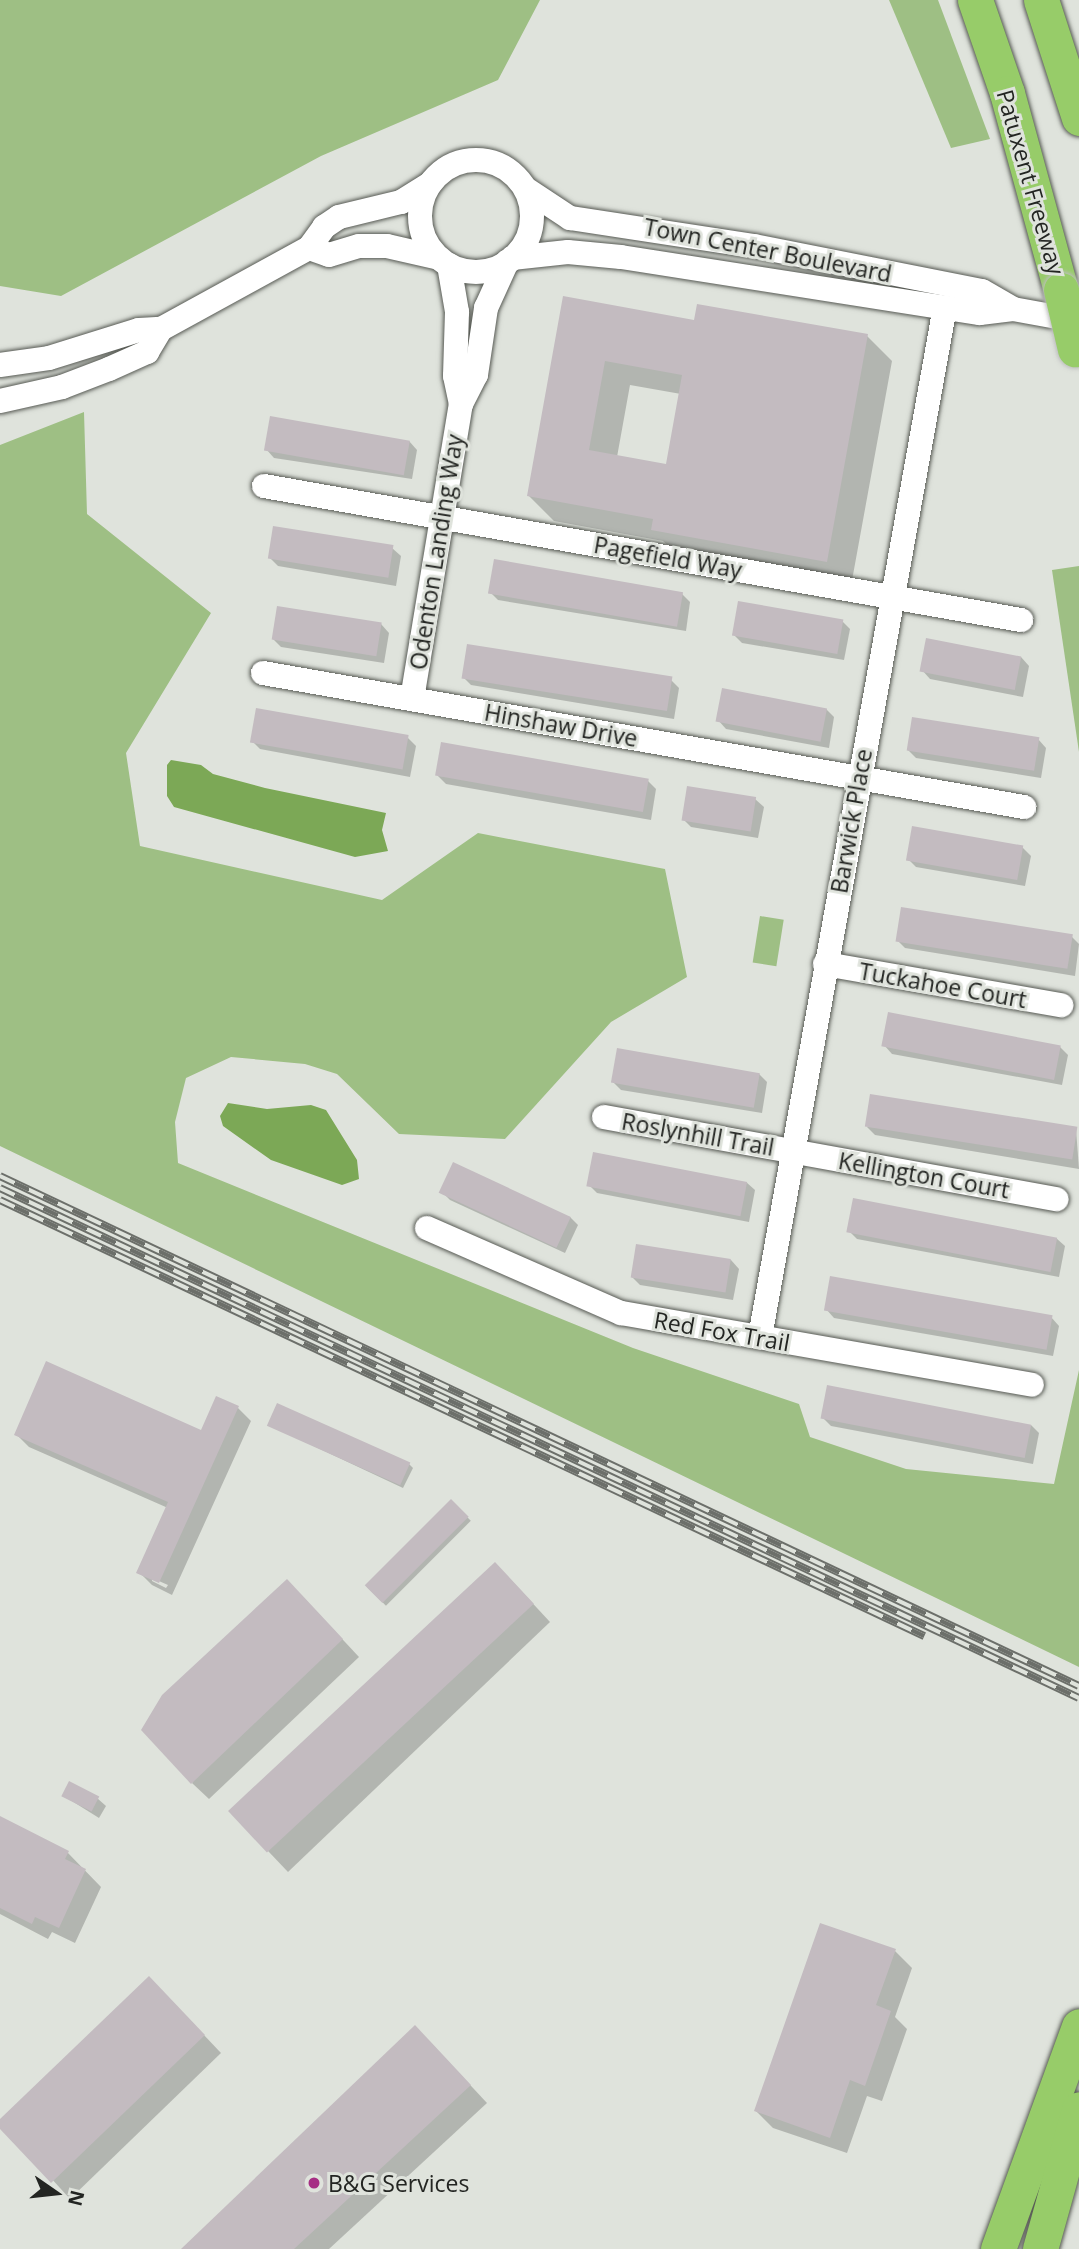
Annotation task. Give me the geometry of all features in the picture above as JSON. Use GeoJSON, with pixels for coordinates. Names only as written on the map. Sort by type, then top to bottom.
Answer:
{"type":"FeatureCollection","features":[{"type":"Feature","properties":{"kind":"highway","name":"Patuxent Freeway"},"geometry":{"type":"LineString","coordinates":[[975,0],[1010,105],[1060,290],[1078,346]]}},
{"type":"Feature","properties":{"kind":"highway"},"geometry":{"type":"LineString","coordinates":[[1041,0],[1079,118]]}},
{"type":"Feature","properties":{"kind":"highway"},"geometry":{"type":"LineString","coordinates":[[998,2249],[1079,2026]]}},
{"type":"Feature","properties":{"kind":"highway"},"geometry":{"type":"LineString","coordinates":[[1040,2249],[1079,2109]]}},
{"type":"Feature","properties":{"kind":"street","name":"Town Center Boulevard"},"geometry":{"type":"LineString","coordinates":[[8,365],[139,330],[161,329],[309,248],[324,227],[339,218],[401,202],[430,184],[442,171],[474,160],[504,167],[526,189],[570,218],[714,239],[982,291],[1078,346]]}},
{"type":"Feature","properties":{"kind":"street"},"geometry":{"type":"LineString","coordinates":[[430,184],[420,214],[428,245],[444,261]]}},
{"type":"Feature","properties":{"kind":"street"},"geometry":{"type":"LineString","coordinates":[[510,260],[529,236],[532,220],[526,189]]}},
{"type":"Feature","properties":{"kind":"street","name":"Town Center Boulevard"},"geometry":{"type":"LineString","coordinates":[[309,248],[330,255],[359,246],[387,246],[444,261],[473,272],[510,260],[568,251],[980,313],[1013,309]]}},
{"type":"Feature","properties":{"kind":"street","name":"Odenton Landing Way"},"geometry":{"type":"LineString","coordinates":[[412,699],[461,404],[476,375],[486,308],[510,260]]}},
{"type":"Feature","properties":{"kind":"street","name":"Odenton Landing Way"},"geometry":{"type":"LineString","coordinates":[[444,261],[457,312],[455,376],[461,404]]}},
{"type":"Feature","properties":{"kind":"street","name":"Barwick Place"},"geometry":{"type":"LineString","coordinates":[[760,1337],[791,1151],[945,307]]}},
{"type":"Feature","properties":{"kind":"street","name":"Town Center Boulevard"},"geometry":{"type":"LineString","coordinates":[[0,401],[61,387],[109,369],[146,352],[161,329]]}},
{"type":"Feature","properties":{"kind":"street","name":"Pagefield Way"},"geometry":{"type":"LineString","coordinates":[[264,486],[1020,620]]}},
{"type":"Feature","properties":{"kind":"street","name":"Hinshaw Drive"},"geometry":{"type":"LineString","coordinates":[[263,673],[1024,807]]}},
{"type":"Feature","properties":{"kind":"street","name":"Tuckahoe Court"},"geometry":{"type":"LineString","coordinates":[[825,964],[1061,1005]]}},
{"type":"Feature","properties":{"kind":"street","name":"Roslynhill Trail"},"geometry":{"type":"LineString","coordinates":[[604,1118],[791,1151]]}},
{"type":"Feature","properties":{"kind":"street","name":"Kellington Court"},"geometry":{"type":"LineString","coordinates":[[791,1151],[1056,1199]]}},
{"type":"Feature","properties":{"kind":"street","name":"Red Fox Trail"},"geometry":{"type":"LineString","coordinates":[[427,1228],[621,1313],[1032,1385]]}},
{"type":"Feature","properties":{"kind":"shaded area"},"geometry":{"type":"Polygon","coordinates":[[[0,0],[540,0],[498,80],[321,156],[61,296],[0,286],[0,0]]]}},
{"type":"Feature","properties":{"kind":"shaded area"},"geometry":{"type":"Polygon","coordinates":[[[889,0],[938,0],[990,139],[951,148],[889,0]]]}},
{"type":"Feature","properties":{"kind":"shaded area"},"geometry":{"type":"Polygon","coordinates":[[[84,412],[87,514],[211,613],[126,753],[140,846],[382,900],[478,833],[665,869],[687,977],[611,1022],[505,1139],[399,1134],[337,1074],[305,1064],[231,1057],[186,1078],[175,1122],[178,1163],[633,1348],[799,1404],[810,1437],[906,1469],[1054,1484],[1079,1370],[1079,1667],[0,1146],[0,445],[84,412]]]}},
{"type":"Feature","properties":{"kind":"shaded area"},"geometry":{"type":"Polygon","coordinates":[[[1079,566],[1079,752],[1052,570],[1079,566]]]}},
{"type":"Feature","properties":{"kind":"shaded area"},"geometry":{"type":"Polygon","coordinates":[[[171,760],[201,765],[213,774],[265,788],[386,813],[382,830],[388,851],[355,857],[174,807],[167,796],[167,765],[171,760]]]}},
{"type":"Feature","properties":{"kind":"shaded area"},"geometry":{"type":"Polygon","coordinates":[[[760,916],[784,920],[776,966],[753,962],[760,916]]]}},
{"type":"Feature","properties":{"kind":"shaded area"},"geometry":{"type":"Polygon","coordinates":[[[228,1103],[267,1109],[311,1105],[326,1110],[357,1160],[359,1179],[342,1185],[271,1160],[223,1126],[220,1116],[228,1103]]]}},
{"type":"Feature","properties":{"kind":"building"},"geometry":{"type":"Polygon","coordinates":[[[563,296],[694,320],[697,304],[868,334],[827,562],[651,530],[653,519],[527,496],[563,296]],[[605,361],[589,450],[666,464],[682,375],[605,361]]]}},
{"type":"Feature","properties":{"kind":"building"},"geometry":{"type":"Polygon","coordinates":[[[270,416],[410,441],[404,475],[264,450],[270,416]]]}},
{"type":"Feature","properties":{"kind":"building"},"geometry":{"type":"Polygon","coordinates":[[[273,526],[393,545],[388,578],[268,559],[273,526]]]}},
{"type":"Feature","properties":{"kind":"building"},"geometry":{"type":"Polygon","coordinates":[[[494,559],[683,592],[677,627],[488,593],[494,559]]]}},
{"type":"Feature","properties":{"kind":"building"},"geometry":{"type":"Polygon","coordinates":[[[738,601],[843,620],[837,654],[732,635],[738,601]]]}},
{"type":"Feature","properties":{"kind":"building"},"geometry":{"type":"Polygon","coordinates":[[[277,606],[382,623],[376,656],[272,640],[277,606]]]}},
{"type":"Feature","properties":{"kind":"building"},"geometry":{"type":"Polygon","coordinates":[[[926,638],[1021,657],[1015,690],[920,671],[926,638]]]}},
{"type":"Feature","properties":{"kind":"building"},"geometry":{"type":"Polygon","coordinates":[[[467,644],[672,677],[667,711],[462,679],[467,644]]]}},
{"type":"Feature","properties":{"kind":"building"},"geometry":{"type":"Polygon","coordinates":[[[722,688],[827,708],[821,742],[716,721],[722,688]]]}},
{"type":"Feature","properties":{"kind":"building"},"geometry":{"type":"Polygon","coordinates":[[[256,708],[409,735],[403,769],[250,742],[256,708]]]}},
{"type":"Feature","properties":{"kind":"building"},"geometry":{"type":"Polygon","coordinates":[[[912,717],[1039,737],[1034,771],[907,751],[912,717]]]}},
{"type":"Feature","properties":{"kind":"building"},"geometry":{"type":"Polygon","coordinates":[[[441,742],[649,779],[643,812],[435,775],[441,742]]]}},
{"type":"Feature","properties":{"kind":"building"},"geometry":{"type":"Polygon","coordinates":[[[687,786],[756,797],[751,832],[682,821],[687,786]]]}},
{"type":"Feature","properties":{"kind":"building"},"geometry":{"type":"Polygon","coordinates":[[[912,826],[1023,846],[1017,880],[906,860],[912,826]]]}},
{"type":"Feature","properties":{"kind":"building"},"geometry":{"type":"Polygon","coordinates":[[[901,907],[1073,934],[1067,969],[896,942],[901,907]]]}},
{"type":"Feature","properties":{"kind":"building"},"geometry":{"type":"Polygon","coordinates":[[[888,1012],[1061,1046],[1054,1080],[881,1046],[888,1012]]]}},
{"type":"Feature","properties":{"kind":"building"},"geometry":{"type":"Polygon","coordinates":[[[617,1048],[760,1073],[754,1108],[611,1082],[617,1048]]]}},
{"type":"Feature","properties":{"kind":"building"},"geometry":{"type":"Polygon","coordinates":[[[870,1094],[1077,1127],[1072,1159],[865,1127],[870,1094]]]}},
{"type":"Feature","properties":{"kind":"building"},"geometry":{"type":"Polygon","coordinates":[[[593,1152],[747,1182],[740,1216],[586,1186],[593,1152]]]}},
{"type":"Feature","properties":{"kind":"building"},"geometry":{"type":"Polygon","coordinates":[[[453,1162],[571,1217],[556,1248],[439,1193],[453,1162]]]}},
{"type":"Feature","properties":{"kind":"building"},"geometry":{"type":"Polygon","coordinates":[[[853,1198],[1057,1238],[1051,1272],[846,1232],[853,1198]]]}},
{"type":"Feature","properties":{"kind":"building"},"geometry":{"type":"Polygon","coordinates":[[[636,1244],[731,1259],[725,1293],[631,1278],[636,1244]]]}},
{"type":"Feature","properties":{"kind":"building"},"geometry":{"type":"Polygon","coordinates":[[[830,1276],[1053,1315],[1046,1350],[824,1310],[830,1276]]]}},
{"type":"Feature","properties":{"kind":"building"},"geometry":{"type":"Polygon","coordinates":[[[46,1361],[201,1430],[216,1396],[239,1406],[159,1583],[136,1573],[168,1502],[14,1435],[46,1361]]]}},
{"type":"Feature","properties":{"kind":"building"},"geometry":{"type":"Polygon","coordinates":[[[827,1385],[1031,1425],[1025,1458],[821,1418],[827,1385]]]}},
{"type":"Feature","properties":{"kind":"building"},"geometry":{"type":"Polygon","coordinates":[[[277,1403],[410,1462],[400,1485],[267,1426],[277,1403]]]}},
{"type":"Feature","properties":{"kind":"building"},"geometry":{"type":"Polygon","coordinates":[[[451,1499],[469,1517],[382,1603],[365,1585],[451,1499]]]}},
{"type":"Feature","properties":{"kind":"building"},"geometry":{"type":"Polygon","coordinates":[[[495,1562],[534,1604],[267,1853],[228,1811],[495,1562]]]}},
{"type":"Feature","properties":{"kind":"building"},"geometry":{"type":"Polygon","coordinates":[[[287,1579],[343,1639],[191,1784],[141,1730],[162,1695],[287,1579]]]}},
{"type":"Feature","properties":{"kind":"building"},"geometry":{"type":"Polygon","coordinates":[[[69,1781],[99,1796],[92,1812],[61,1796],[69,1781]]]}},
{"type":"Feature","properties":{"kind":"building"},"geometry":{"type":"Polygon","coordinates":[[[0,1816],[69,1851],[65,1859],[86,1869],[59,1928],[35,1917],[32,1924],[0,1908],[0,1816]]]}},
{"type":"Feature","properties":{"kind":"building"},"geometry":{"type":"Polygon","coordinates":[[[820,1923],[896,1949],[876,2005],[891,2011],[865,2086],[850,2080],[830,2138],[754,2111],[820,1923]]]}},
{"type":"Feature","properties":{"kind":"building"},"geometry":{"type":"Polygon","coordinates":[[[149,1976],[205,2035],[51,2183],[0,2129],[0,2119],[149,1976]]]}},
{"type":"Feature","properties":{"kind":"building"},"geometry":{"type":"Polygon","coordinates":[[[415,2025],[471,2085],[294,2249],[181,2249],[415,2025]]]}},
{"type":"Feature","properties":{"kind":"railway"},"geometry":{"type":"LineString","coordinates":[[0,1176],[1079,1686]]}},
{"type":"Feature","properties":{"kind":"railway"},"geometry":{"type":"LineString","coordinates":[[0,1188],[1079,1698]]}},
{"type":"Feature","properties":{"kind":"railway"},"geometry":{"type":"LineString","coordinates":[[0,1200],[924,1636]]}},
{"type":"Feature","properties":{"kind":"place","name":"B&G Services"},"geometry":{"type":"Point","coordinates":[314,2183]}}]}
